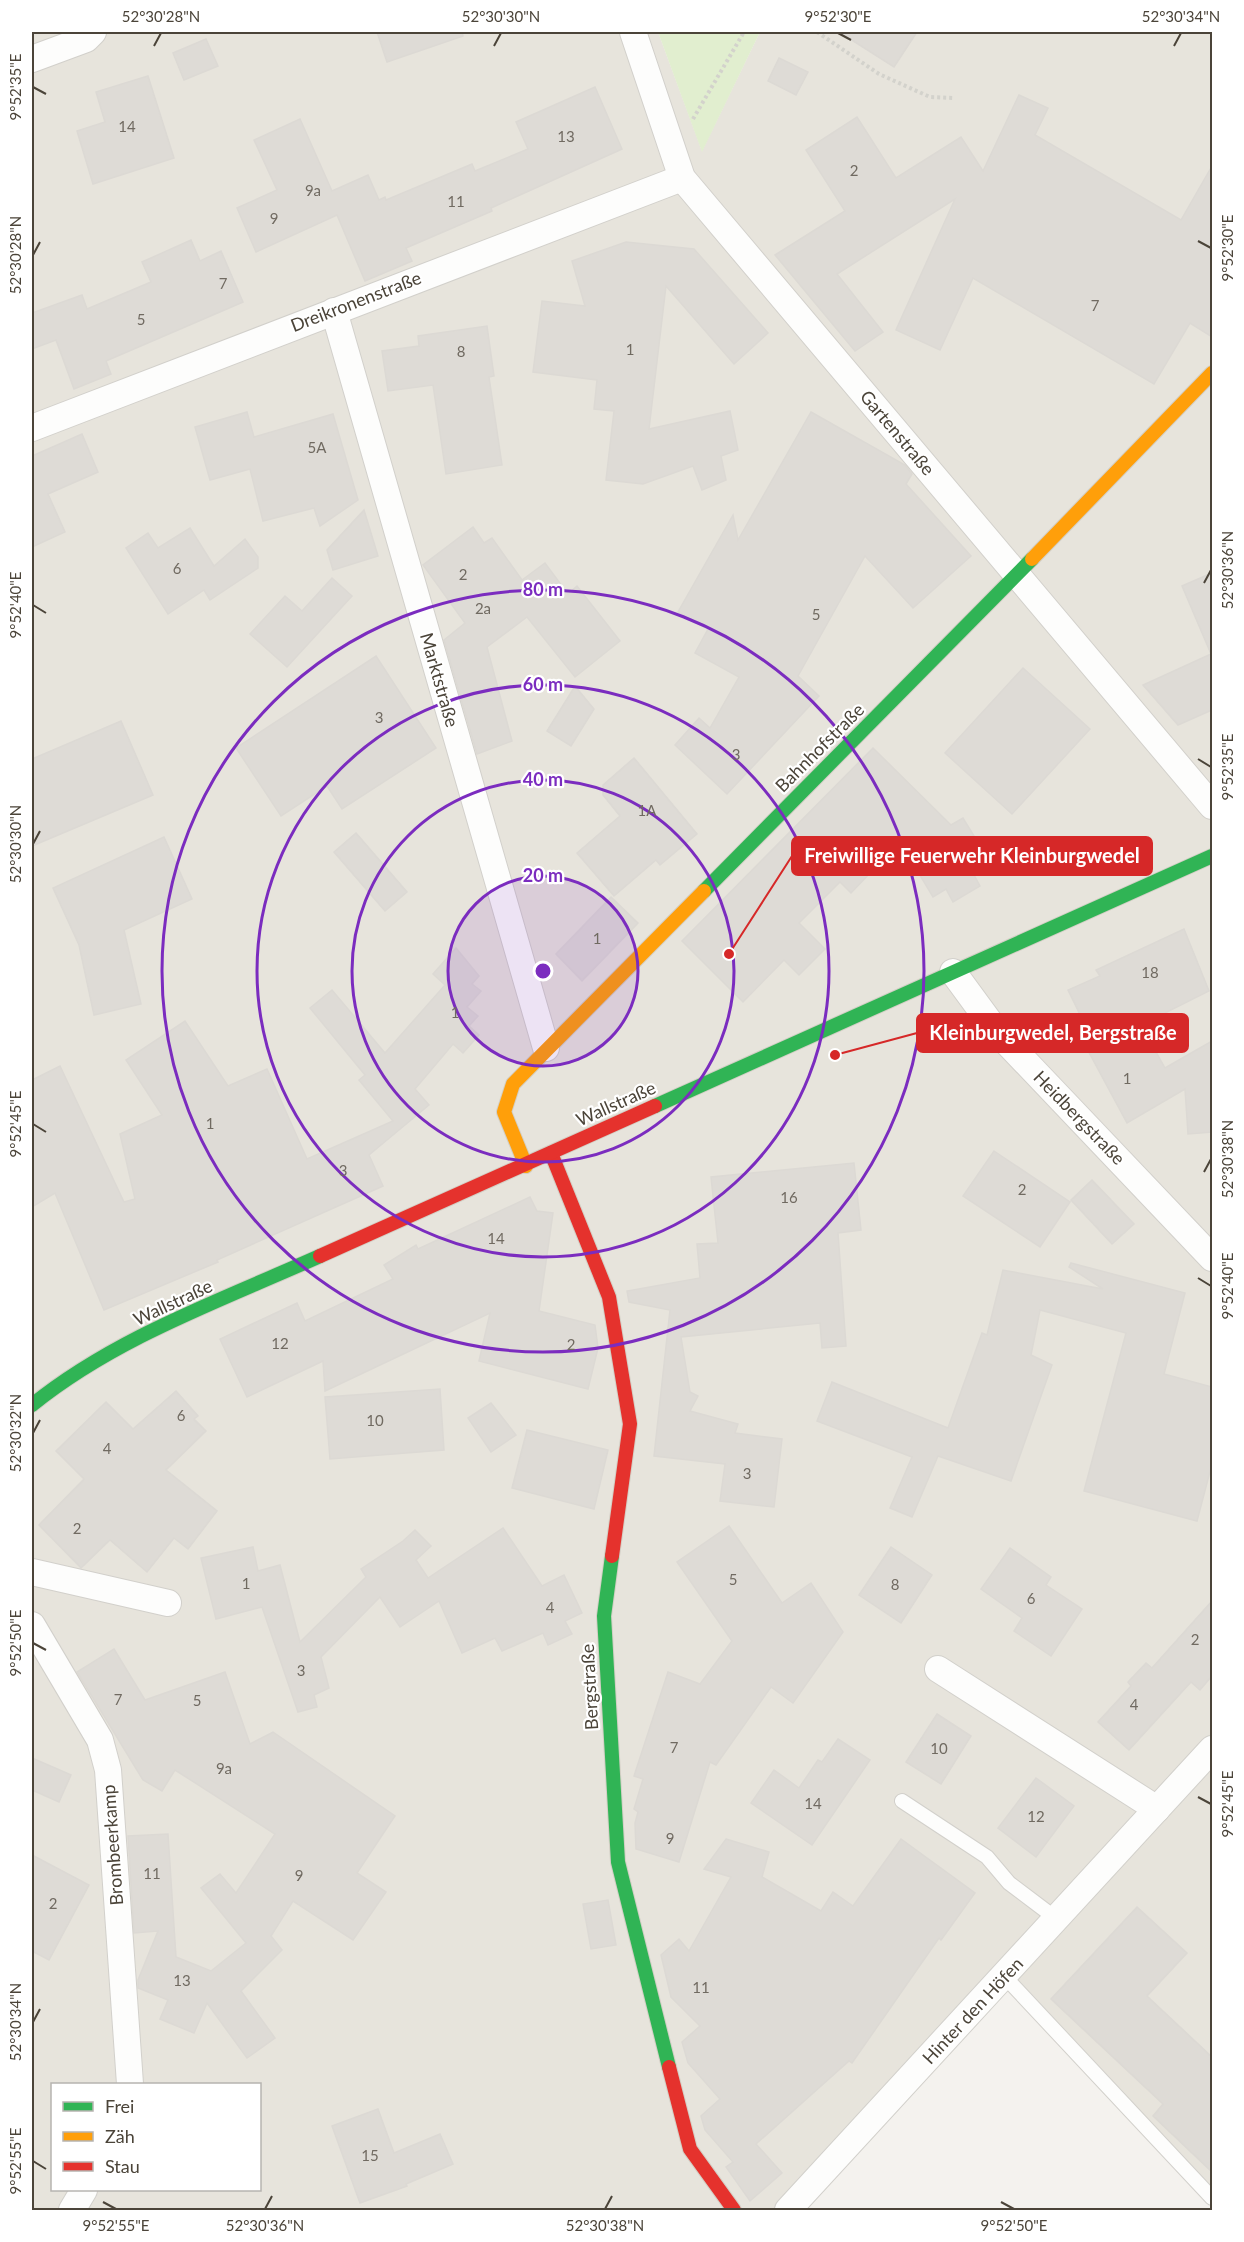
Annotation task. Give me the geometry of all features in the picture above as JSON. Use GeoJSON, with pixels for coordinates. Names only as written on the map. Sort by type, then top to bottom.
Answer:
{"type":"FeatureCollection","features":[{"type":"Feature","properties":{"kind":"street"},"geometry":{"type":"LineString","coordinates":[[32,59],[86,39],[93,32]]}},
{"type":"Feature","properties":{"kind":"street","name":"Gartenstraße"},"geometry":{"type":"LineString","coordinates":[[633,32],[682,178],[1212,806]]}},
{"type":"Feature","properties":{"kind":"street","name":"Dreikronenstraße"},"geometry":{"type":"LineString","coordinates":[[32,428],[682,178]]}},
{"type":"Feature","properties":{"kind":"street","name":"Marktstraße"},"geometry":{"type":"LineString","coordinates":[[334,311],[546,1048]]}},
{"type":"Feature","properties":{"kind":"street","name":"Bahnhofstraße"},"geometry":{"type":"LineString","coordinates":[[526,1166],[504,1112],[513,1084],[546,1048],[1017,575],[1212,373]]}},
{"type":"Feature","properties":{"kind":"street","name":"Wallstraße"},"geometry":{"type":"LineString","coordinates":[[36,1401],[125,1345],[1212,856]]}},
{"type":"Feature","properties":{"kind":"street","name":"Heidbergstraße"},"geometry":{"type":"LineString","coordinates":[[953,972],[997,1032],[1208,1249]]}},
{"type":"Feature","properties":{"kind":"street","name":"Bergstraße"},"geometry":{"type":"LineString","coordinates":[[551,1153],[609,1297],[630,1424],[604,1616],[618,1862],[690,2149],[735,2211]]}},
{"type":"Feature","properties":{"kind":"street"},"geometry":{"type":"LineString","coordinates":[[32,1384],[36,1401]]}},
{"type":"Feature","properties":{"kind":"street"},"geometry":{"type":"LineString","coordinates":[[32,1572],[168,1603]]}},
{"type":"Feature","properties":{"kind":"street","name":"Brombeerkamp"},"geometry":{"type":"LineString","coordinates":[[32,1625],[100,1740],[108,1770],[130,2083]]}},
{"type":"Feature","properties":{"kind":"street"},"geometry":{"type":"LineString","coordinates":[[938,1669],[1157,1809]]}},
{"type":"Feature","properties":{"kind":"street","name":"Hinter den Höfen"},"geometry":{"type":"LineString","coordinates":[[788,2211],[1058,1920],[1212,1749]]}},
{"type":"Feature","properties":{"kind":"street"},"geometry":{"type":"LineString","coordinates":[[72,2211],[83,2191]]}},
{"type":"Feature","properties":{"kind":"lane"},"geometry":{"type":"LineString","coordinates":[[902,1801],[987,1857],[1009,1883],[1058,1920]]}},
{"type":"Feature","properties":{"kind":"lane"},"geometry":{"type":"LineString","coordinates":[[1005,1977],[1212,2198]]}},
{"type":"Feature","properties":{"kind":"path"},"geometry":{"type":"LineString","coordinates":[[690,124],[744,32]]}},
{"type":"Feature","properties":{"kind":"path"},"geometry":{"type":"LineString","coordinates":[[817,32],[879,74],[930,97],[953,98]]}},
{"type":"Feature","properties":{"kind":"shaded area"},"geometry":{"type":"Polygon","coordinates":[[[32,32],[658,32],[702,151],[760,32],[1212,32],[1212,2198],[1008,1973],[788,2210],[32,2210],[32,32]]]}},
{"type":"Feature","properties":{"kind":"green space"},"geometry":{"type":"Polygon","coordinates":[[[658,32],[760,32],[702,152],[658,32]]]}},
{"type":"Feature","properties":{"kind":"building"},"geometry":{"type":"Polygon","coordinates":[[[377,32],[462,32],[463,36],[387,62],[377,32]]]}},
{"type":"Feature","properties":{"kind":"building"},"geometry":{"type":"Polygon","coordinates":[[[839,32],[917,32],[894,67],[839,32]]]}},
{"type":"Feature","properties":{"kind":"building"},"geometry":{"type":"Polygon","coordinates":[[[206,39],[218,66],[184,80],[173,53],[206,39]]]}},
{"type":"Feature","properties":{"kind":"building"},"geometry":{"type":"Polygon","coordinates":[[[779,58],[808,72],[796,95],[768,81],[779,58]]]}},
{"type":"Feature","properties":{"kind":"building"},"geometry":{"type":"Polygon","coordinates":[[[148,76],[174,158],[93,184],[77,131],[105,122],[96,92],[148,76]]]}},
{"type":"Feature","properties":{"kind":"building"},"geometry":{"type":"Polygon","coordinates":[[[595,87],[622,149],[491,208],[492,211],[406,248],[412,261],[365,281],[337,215],[256,252],[237,208],[277,190],[254,140],[300,119],[332,191],[368,175],[379,200],[385,197],[386,200],[472,164],[475,171],[528,149],[516,122],[595,87]]]}},
{"type":"Feature","properties":{"kind":"building"},"geometry":{"type":"Polygon","coordinates":[[[1019,95],[1048,108],[1035,135],[1181,220],[1212,166],[1212,337],[1190,323],[1154,384],[973,278],[940,350],[896,330],[955,199],[837,274],[883,332],[855,351],[775,255],[845,211],[806,150],[857,117],[896,178],[961,137],[983,171],[1019,95]]]}},
{"type":"Feature","properties":{"kind":"building"},"geometry":{"type":"Polygon","coordinates":[[[191,240],[200,261],[221,251],[243,302],[106,361],[111,374],[74,389],[56,340],[32,349],[32,313],[82,295],[87,309],[151,282],[142,262],[191,240]]]}},
{"type":"Feature","properties":{"kind":"building"},"geometry":{"type":"Polygon","coordinates":[[[626,242],[694,249],[768,333],[734,364],[666,286],[649,429],[730,411],[738,450],[721,456],[726,480],[702,490],[693,466],[643,484],[606,480],[614,411],[594,409],[597,380],[533,372],[542,301],[585,306],[572,261],[626,242]]]}},
{"type":"Feature","properties":{"kind":"building"},"geometry":{"type":"Polygon","coordinates":[[[487,326],[494,376],[489,377],[502,465],[446,474],[433,385],[388,391],[382,351],[419,346],[418,336],[487,326]]]}},
{"type":"Feature","properties":{"kind":"building"},"geometry":{"type":"Polygon","coordinates":[[[247,412],[254,437],[333,414],[358,500],[320,526],[314,508],[263,521],[250,469],[210,480],[195,427],[247,412]]]}},
{"type":"Feature","properties":{"kind":"building"},"geometry":{"type":"Polygon","coordinates":[[[811,412],[905,465],[912,474],[906,484],[971,556],[913,608],[865,556],[798,676],[819,696],[727,794],[675,745],[699,718],[710,728],[739,677],[695,653],[708,629],[678,612],[733,515],[738,540],[811,412]]]}},
{"type":"Feature","properties":{"kind":"building"},"geometry":{"type":"Polygon","coordinates":[[[82,434],[98,472],[48,494],[65,532],[32,547],[32,456],[82,434]]]}},
{"type":"Feature","properties":{"kind":"building"},"geometry":{"type":"Polygon","coordinates":[[[364,510],[378,556],[333,570],[327,550],[364,510]]]}},
{"type":"Feature","properties":{"kind":"building"},"geometry":{"type":"Polygon","coordinates":[[[473,527],[484,543],[492,538],[522,580],[545,563],[568,594],[577,586],[620,641],[575,677],[527,617],[487,647],[512,741],[477,754],[444,640],[465,623],[423,565],[473,527]]]}},
{"type":"Feature","properties":{"kind":"building"},"geometry":{"type":"Polygon","coordinates":[[[190,528],[214,566],[245,539],[258,557],[258,568],[210,600],[204,590],[168,614],[126,548],[148,533],[158,548],[190,528]]]}},
{"type":"Feature","properties":{"kind":"building"},"geometry":{"type":"Polygon","coordinates":[[[1212,573],[1212,710],[1178,725],[1143,685],[1211,654],[1182,586],[1212,573]]]}},
{"type":"Feature","properties":{"kind":"building"},"geometry":{"type":"Polygon","coordinates":[[[332,578],[352,596],[287,667],[250,634],[285,596],[302,611],[332,578]]]}},
{"type":"Feature","properties":{"kind":"building"},"geometry":{"type":"Polygon","coordinates":[[[376,656],[436,748],[342,809],[327,786],[281,816],[236,748],[376,656]]]}},
{"type":"Feature","properties":{"kind":"building"},"geometry":{"type":"Polygon","coordinates":[[[1023,668],[1090,729],[1012,814],[945,753],[1023,668]]]}},
{"type":"Feature","properties":{"kind":"building"},"geometry":{"type":"Polygon","coordinates":[[[575,686],[594,709],[571,746],[547,731],[575,686]]]}},
{"type":"Feature","properties":{"kind":"building"},"geometry":{"type":"Polygon","coordinates":[[[121,721],[153,795],[32,846],[32,759],[121,721]]]}},
{"type":"Feature","properties":{"kind":"building"},"geometry":{"type":"Polygon","coordinates":[[[873,748],[951,825],[963,818],[990,862],[973,873],[980,886],[953,902],[946,889],[933,897],[900,842],[851,893],[840,882],[799,923],[825,949],[799,975],[784,960],[743,1002],[682,941],[873,748]]]}},
{"type":"Feature","properties":{"kind":"building"},"geometry":{"type":"Polygon","coordinates":[[[634,758],[697,834],[660,865],[656,860],[614,896],[577,853],[620,816],[603,795],[603,785],[634,758]]]}},
{"type":"Feature","properties":{"kind":"building"},"geometry":{"type":"Polygon","coordinates":[[[356,833],[407,892],[385,911],[334,852],[356,833]]]}},
{"type":"Feature","properties":{"kind":"building"},"geometry":{"type":"Polygon","coordinates":[[[164,837],[192,899],[124,930],[141,1004],[94,1015],[79,945],[53,888],[164,837]]]}},
{"type":"Feature","properties":{"kind":"building"},"geometry":{"type":"Polygon","coordinates":[[[611,897],[638,923],[582,981],[556,954],[611,897]]]}},
{"type":"Feature","properties":{"kind":"building"},"geometry":{"type":"Polygon","coordinates":[[[1184,929],[1209,991],[1141,1025],[1165,1068],[1212,1041],[1212,1132],[1188,1134],[1185,1089],[1127,1123],[1085,1045],[1093,1041],[1068,990],[1100,976],[1096,970],[1184,929]]]}},
{"type":"Feature","properties":{"kind":"building"},"geometry":{"type":"Polygon","coordinates":[[[456,948],[479,976],[472,984],[481,991],[467,1007],[478,1016],[469,1026],[479,1035],[463,1053],[453,1044],[415,1089],[429,1105],[369,1155],[383,1186],[217,1260],[218,1262],[104,1310],[55,1193],[32,1207],[32,1080],[60,1066],[124,1202],[135,1199],[120,1134],[162,1115],[126,1060],[185,1021],[228,1086],[267,1069],[307,1159],[393,1121],[359,1080],[365,1075],[310,1008],[332,990],[385,1053],[445,985],[433,974],[456,948]]]}},
{"type":"Feature","properties":{"kind":"building"},"geometry":{"type":"Polygon","coordinates":[[[994,1151],[1070,1202],[1040,1247],[963,1196],[994,1151]]]}},
{"type":"Feature","properties":{"kind":"building"},"geometry":{"type":"Polygon","coordinates":[[[854,1163],[861,1230],[838,1233],[846,1346],[822,1348],[820,1323],[681,1337],[690,1392],[698,1396],[690,1411],[738,1424],[735,1433],[782,1439],[774,1507],[720,1501],[725,1464],[654,1456],[670,1310],[629,1302],[627,1291],[700,1278],[697,1244],[718,1243],[711,1177],[854,1163]]]}},
{"type":"Feature","properties":{"kind":"building"},"geometry":{"type":"Polygon","coordinates":[[[1092,1180],[1134,1224],[1112,1244],[1071,1200],[1092,1180]]]}},
{"type":"Feature","properties":{"kind":"building"},"geometry":{"type":"Polygon","coordinates":[[[530,1197],[537,1211],[553,1213],[539,1311],[595,1325],[598,1348],[588,1389],[479,1361],[490,1313],[325,1391],[323,1361],[247,1397],[220,1339],[297,1303],[305,1321],[393,1279],[384,1265],[416,1245],[418,1249],[530,1197]]]}},
{"type":"Feature","properties":{"kind":"building"},"geometry":{"type":"Polygon","coordinates":[[[1071,1263],[1185,1293],[1164,1374],[1212,1387],[1212,1464],[1197,1521],[1084,1491],[1126,1333],[1040,1310],[1031,1355],[1052,1365],[1011,1481],[938,1456],[912,1517],[890,1508],[912,1457],[817,1421],[832,1382],[948,1428],[982,1333],[987,1335],[1003,1270],[1103,1289],[1069,1267],[1071,1263]]]}},
{"type":"Feature","properties":{"kind":"building"},"geometry":{"type":"Polygon","coordinates":[[[440,1389],[444,1450],[330,1459],[325,1397],[440,1389]]]}},
{"type":"Feature","properties":{"kind":"building"},"geometry":{"type":"Polygon","coordinates":[[[176,1391],[198,1416],[194,1419],[206,1431],[166,1470],[217,1511],[188,1549],[174,1538],[147,1572],[110,1540],[81,1568],[39,1525],[84,1479],[56,1451],[106,1402],[133,1429],[176,1391]]]}},
{"type":"Feature","properties":{"kind":"building"},"geometry":{"type":"Polygon","coordinates":[[[491,1403],[516,1435],[491,1452],[468,1418],[491,1403]]]}},
{"type":"Feature","properties":{"kind":"building"},"geometry":{"type":"Polygon","coordinates":[[[527,1430],[608,1450],[594,1509],[512,1488],[527,1430]]]}},
{"type":"Feature","properties":{"kind":"building"},"geometry":{"type":"Polygon","coordinates":[[[729,1526],[782,1603],[811,1583],[843,1632],[793,1703],[771,1687],[716,1765],[710,1762],[679,1862],[636,1849],[635,1823],[638,1812],[634,1809],[643,1779],[634,1776],[668,1672],[700,1684],[732,1641],[677,1562],[729,1526]]]}},
{"type":"Feature","properties":{"kind":"building"},"geometry":{"type":"Polygon","coordinates":[[[503,1528],[542,1586],[564,1575],[582,1613],[565,1621],[572,1634],[548,1645],[543,1633],[502,1651],[495,1638],[462,1653],[439,1601],[400,1627],[380,1597],[321,1657],[329,1688],[314,1695],[317,1707],[298,1712],[262,1607],[216,1619],[201,1558],[253,1547],[258,1571],[280,1565],[300,1642],[366,1577],[361,1569],[403,1541],[415,1530],[431,1546],[416,1560],[428,1578],[503,1528]]]}},
{"type":"Feature","properties":{"kind":"building"},"geometry":{"type":"Polygon","coordinates":[[[891,1547],[932,1575],[901,1623],[859,1595],[891,1547]]]}},
{"type":"Feature","properties":{"kind":"building"},"geometry":{"type":"Polygon","coordinates":[[[1010,1548],[1051,1577],[1046,1585],[1082,1609],[1051,1656],[1014,1631],[1022,1618],[981,1589],[1010,1548]]]}},
{"type":"Feature","properties":{"kind":"building"},"geometry":{"type":"Polygon","coordinates":[[[1212,1601],[1212,1676],[1200,1690],[1191,1682],[1129,1750],[1098,1722],[1131,1686],[1128,1682],[1146,1663],[1152,1668],[1212,1601]]]}},
{"type":"Feature","properties":{"kind":"building"},"geometry":{"type":"Polygon","coordinates":[[[114,1649],[145,1700],[225,1672],[250,1744],[273,1732],[395,1816],[357,1873],[386,1892],[353,1940],[293,1901],[271,1936],[282,1950],[241,1991],[275,2038],[247,2058],[207,2003],[194,2033],[160,2019],[168,2000],[138,1988],[138,1980],[158,1931],[134,1933],[128,1836],[168,1834],[176,1957],[211,1971],[246,1943],[201,1888],[220,1874],[236,1893],[275,1834],[175,1770],[162,1791],[143,1780],[77,1672],[114,1649]]]}},
{"type":"Feature","properties":{"kind":"building"},"geometry":{"type":"Polygon","coordinates":[[[937,1714],[971,1736],[941,1784],[906,1762],[937,1714]]]}},
{"type":"Feature","properties":{"kind":"building"},"geometry":{"type":"Polygon","coordinates":[[[838,1739],[870,1760],[812,1845],[751,1803],[774,1770],[799,1788],[818,1760],[822,1762],[838,1739]]]}},
{"type":"Feature","properties":{"kind":"building"},"geometry":{"type":"Polygon","coordinates":[[[32,1758],[71,1775],[59,1802],[32,1790],[32,1758]]]}},
{"type":"Feature","properties":{"kind":"building"},"geometry":{"type":"Polygon","coordinates":[[[1036,1778],[1074,1806],[1036,1857],[998,1828],[1036,1778]]]}},
{"type":"Feature","properties":{"kind":"building"},"geometry":{"type":"Polygon","coordinates":[[[726,1839],[769,1852],[762,1877],[821,1911],[833,1892],[853,1906],[901,1839],[975,1893],[941,1940],[939,1938],[852,2063],[849,2061],[756,2144],[782,2173],[750,2201],[726,2167],[733,2162],[705,2130],[701,2116],[720,2099],[688,2063],[682,2042],[700,2026],[671,1997],[661,1955],[679,1939],[689,1951],[731,1877],[704,1869],[726,1839]]]}},
{"type":"Feature","properties":{"kind":"building"},"geometry":{"type":"Polygon","coordinates":[[[32,1855],[89,1885],[49,1960],[32,1951],[32,1855]]]}},
{"type":"Feature","properties":{"kind":"building"},"geometry":{"type":"Polygon","coordinates":[[[608,1900],[616,1945],[591,1949],[583,1904],[608,1900]]]}},
{"type":"Feature","properties":{"kind":"building"},"geometry":{"type":"Polygon","coordinates":[[[1137,1907],[1187,1953],[1147,1996],[1212,2057],[1212,2172],[1153,2116],[1163,2104],[1051,1999],[1137,1907]]]}},
{"type":"Feature","properties":{"kind":"building"},"geometry":{"type":"Polygon","coordinates":[[[378,2109],[394,2153],[440,2134],[453,2164],[406,2184],[407,2186],[360,2203],[332,2126],[378,2109]]]}},
{"type":"Feature","properties":{"kind":"traffic: fast"},"geometry":{"type":"LineString","coordinates":[[704,891],[1032,559]]}},
{"type":"Feature","properties":{"kind":"traffic: fast"},"geometry":{"type":"LineString","coordinates":[[655,1106],[1212,856]]}},
{"type":"Feature","properties":{"kind":"traffic: fast"},"geometry":{"type":"LineString","coordinates":[[32,1405],[64,1381],[134,1340],[171,1321],[320,1256]]}},
{"type":"Feature","properties":{"kind":"traffic: fast"},"geometry":{"type":"LineString","coordinates":[[612,1556],[604,1616],[618,1862],[669,2067]]}},
{"type":"Feature","properties":{"kind":"traffic: slow"},"geometry":{"type":"LineString","coordinates":[[1032,559],[1212,373]]}},
{"type":"Feature","properties":{"kind":"traffic: slow"},"geometry":{"type":"LineString","coordinates":[[526,1166],[504,1112],[513,1084],[704,891]]}},
{"type":"Feature","properties":{"kind":"traffic: jam"},"geometry":{"type":"LineString","coordinates":[[320,1256],[655,1106]]}},
{"type":"Feature","properties":{"kind":"traffic: jam"},"geometry":{"type":"LineString","coordinates":[[551,1153],[609,1297],[630,1424],[612,1556]]}},
{"type":"Feature","properties":{"kind":"traffic: jam"},"geometry":{"type":"LineString","coordinates":[[669,2067],[690,2149],[734,2210]]}},
{"type":"Feature","properties":{"kind":"place","name":"Freiwillige Feuerwehr Kleinburgwedel"},"geometry":{"type":"Point","coordinates":[729,954]}},
{"type":"Feature","properties":{"kind":"place","name":"Kleinburgwedel, Bergstraße"},"geometry":{"type":"Point","coordinates":[835,1055]}}]}
